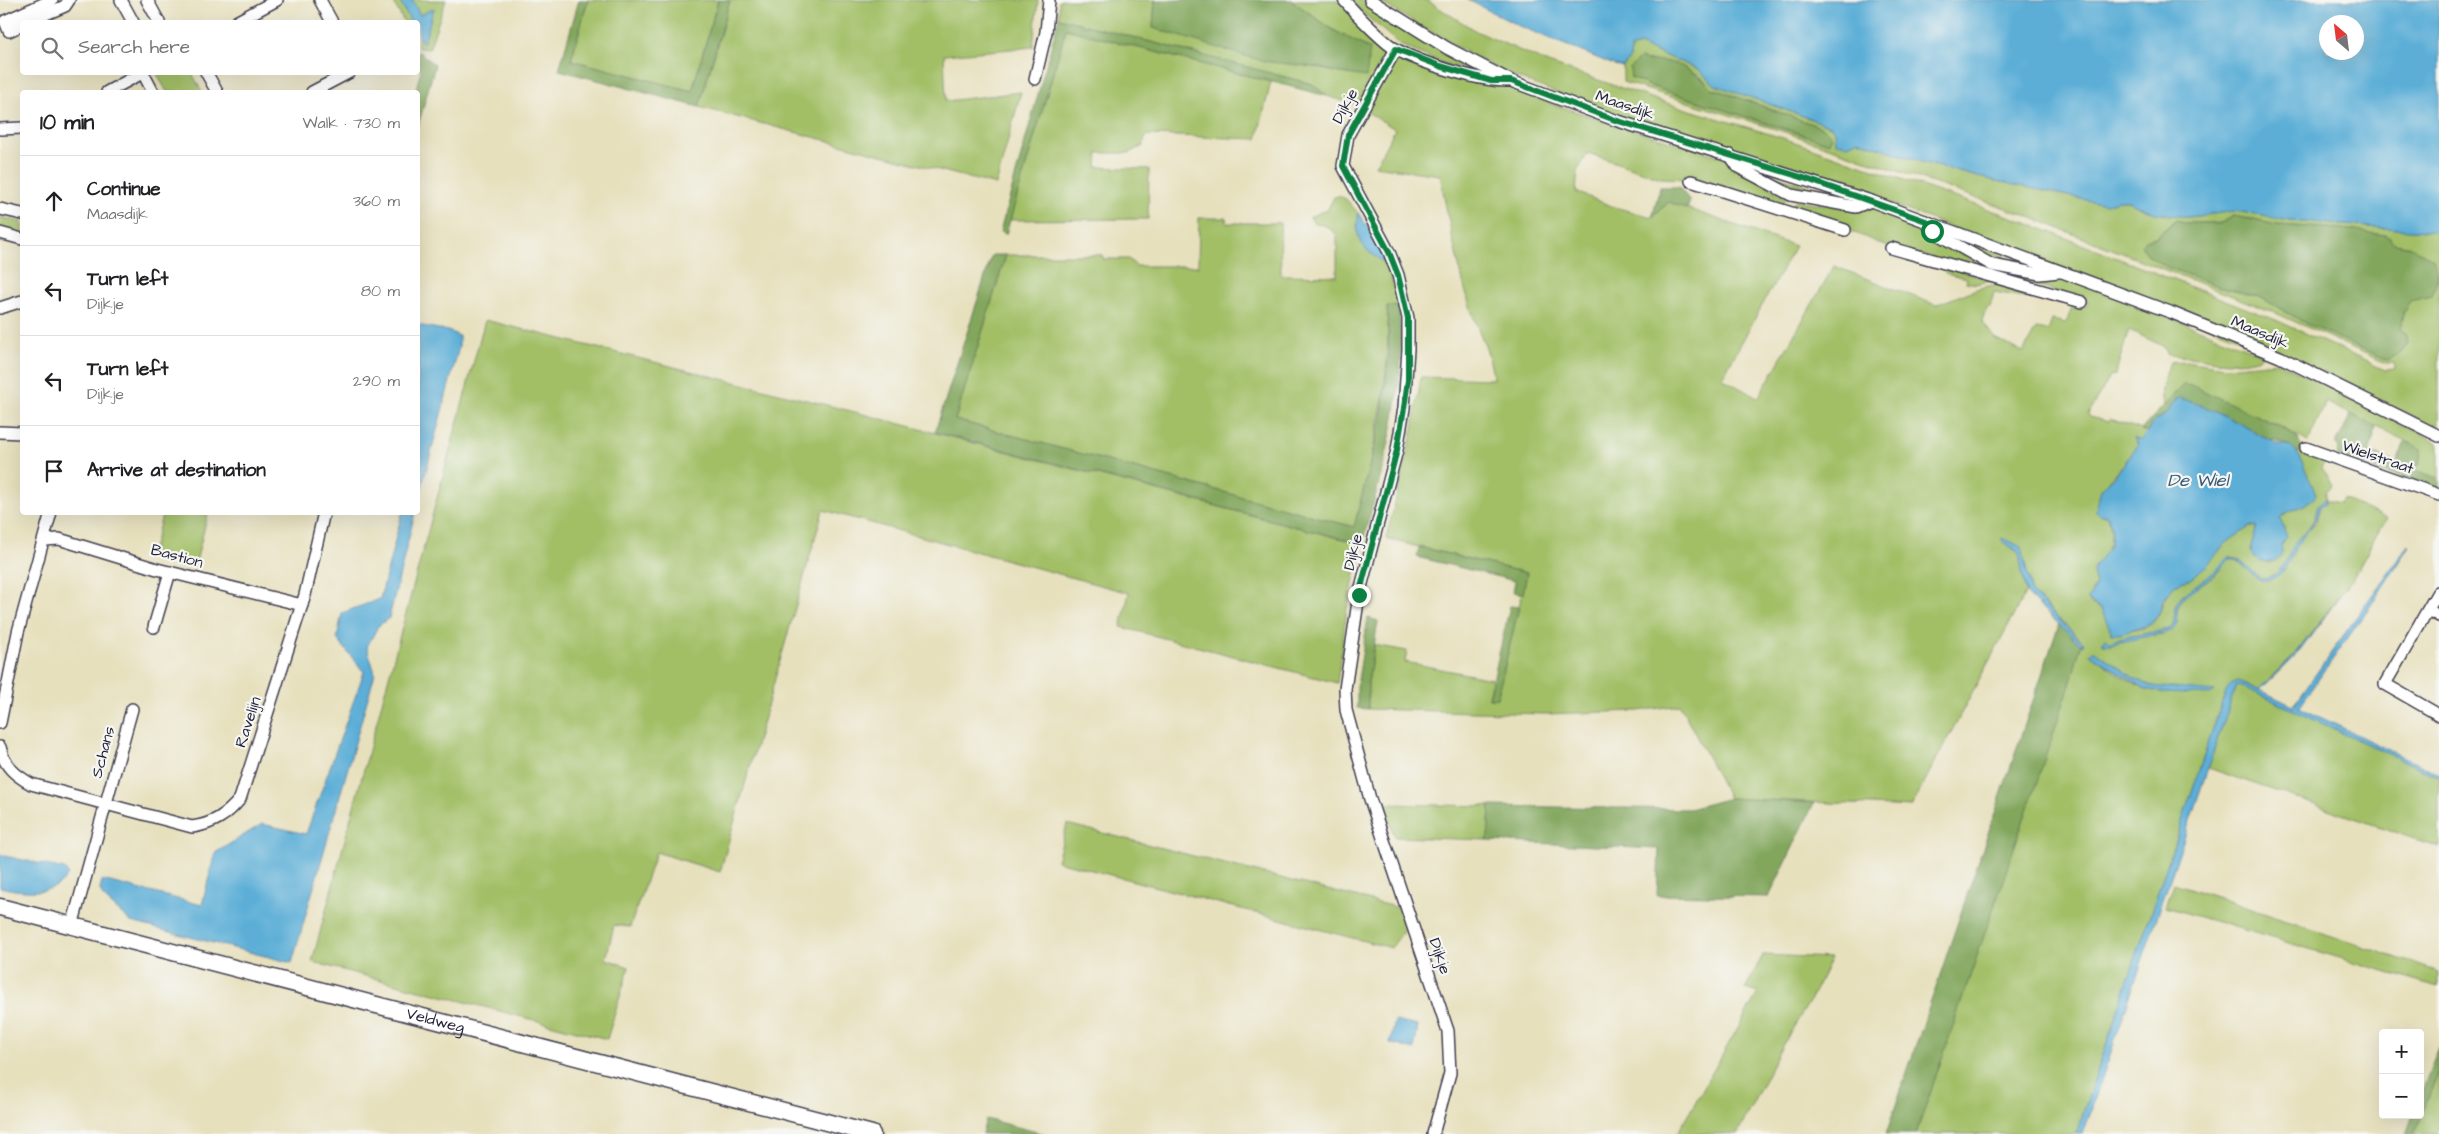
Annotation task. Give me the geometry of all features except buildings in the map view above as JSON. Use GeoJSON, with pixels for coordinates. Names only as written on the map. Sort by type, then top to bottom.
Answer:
{"type":"FeatureCollection","features":[{"type":"Feature","properties":{"kind":"street"},"geometry":{"type":"LineString","coordinates":[[20,26],[9,31],[5,20],[52,0]]}},
{"type":"Feature","properties":{"kind":"street"},"geometry":{"type":"LineString","coordinates":[[33,20],[65,6],[68,0]]}},
{"type":"Feature","properties":{"kind":"street"},"geometry":{"type":"LineString","coordinates":[[121,0],[132,20]]}},
{"type":"Feature","properties":{"kind":"street"},"geometry":{"type":"LineString","coordinates":[[147,0],[158,20]]}},
{"type":"Feature","properties":{"kind":"street"},"geometry":{"type":"LineString","coordinates":[[239,20],[264,3],[277,0]]}},
{"type":"Feature","properties":{"kind":"street"},"geometry":{"type":"LineString","coordinates":[[320,0],[331,20]]}},
{"type":"Feature","properties":{"kind":"street"},"geometry":{"type":"LineString","coordinates":[[1035,79],[1046,32],[1049,0]]}},
{"type":"Feature","properties":{"kind":"street","name":"Maasdijk"},"geometry":{"type":"LineString","coordinates":[[1344,0],[1396,49],[1440,66],[1491,81],[1511,81]]}},
{"type":"Feature","properties":{"kind":"street","name":"Maasdijk"},"geometry":{"type":"LineString","coordinates":[[1370,0],[1447,48],[1511,81],[1615,120],[1870,201],[2170,312],[2280,357],[2439,436]]}},
{"type":"Feature","properties":{"kind":"street","name":"Dijkje"},"geometry":{"type":"LineString","coordinates":[[1396,49],[1348,135],[1343,166],[1389,252],[1398,275],[1408,318],[1404,408],[1397,450],[1359,595],[1345,689],[1346,710],[1370,799],[1448,1031],[1450,1073],[1432,1134]]}},
{"type":"Feature","properties":{"kind":"street"},"geometry":{"type":"LineString","coordinates":[[111,90],[139,75]]}},
{"type":"Feature","properties":{"kind":"street"},"geometry":{"type":"LineString","coordinates":[[144,75],[152,90]]}},
{"type":"Feature","properties":{"kind":"street"},"geometry":{"type":"LineString","coordinates":[[208,75],[216,90]]}},
{"type":"Feature","properties":{"kind":"street"},"geometry":{"type":"LineString","coordinates":[[320,90],[345,75]]}},
{"type":"Feature","properties":{"kind":"street"},"geometry":{"type":"LineString","coordinates":[[0,129],[20,128]]}},
{"type":"Feature","properties":{"kind":"street","name":"Maasdijk"},"geometry":{"type":"LineString","coordinates":[[1730,155],[1738,167],[1790,195],[1856,207],[1870,201]]}},
{"type":"Feature","properties":{"kind":"street"},"geometry":{"type":"LineString","coordinates":[[1691,181],[1845,230]]}},
{"type":"Feature","properties":{"kind":"street"},"geometry":{"type":"LineString","coordinates":[[1786,210],[1790,195]]}},
{"type":"Feature","properties":{"kind":"street"},"geometry":{"type":"LineString","coordinates":[[0,209],[20,214]]}},
{"type":"Feature","properties":{"kind":"street","name":"Maasdijk"},"geometry":{"type":"LineString","coordinates":[[1926,221],[1932,231],[1990,270],[2040,274],[2063,272]]}},
{"type":"Feature","properties":{"kind":"street"},"geometry":{"type":"LineString","coordinates":[[0,233],[20,238]]}},
{"type":"Feature","properties":{"kind":"street","name":"Maasdijk"},"geometry":{"type":"LineString","coordinates":[[1891,248],[1990,270],[2082,302]]}},
{"type":"Feature","properties":{"kind":"street"},"geometry":{"type":"LineString","coordinates":[[0,308],[20,302]]}},
{"type":"Feature","properties":{"kind":"street"},"geometry":{"type":"LineString","coordinates":[[0,432],[20,433]]}},
{"type":"Feature","properties":{"kind":"street","name":"Wielstraat"},"geometry":{"type":"LineString","coordinates":[[2306,448],[2439,495]]}},
{"type":"Feature","properties":{"kind":"street"},"geometry":{"type":"LineString","coordinates":[[0,723],[18,632],[45,540],[50,515]]}},
{"type":"Feature","properties":{"kind":"street","name":"Ravelijn"},"geometry":{"type":"LineString","coordinates":[[0,747],[6,764],[16,775],[31,784],[192,826],[207,824],[231,810],[240,798],[302,605],[323,515]]}},
{"type":"Feature","properties":{"kind":"street","name":"Bastion"},"geometry":{"type":"LineString","coordinates":[[45,540],[59,539],[170,572],[302,605]]}},
{"type":"Feature","properties":{"kind":"street"},"geometry":{"type":"LineString","coordinates":[[154,627],[170,572]]}},
{"type":"Feature","properties":{"kind":"street"},"geometry":{"type":"LineString","coordinates":[[2438,592],[2385,684],[2439,715]]}},
{"type":"Feature","properties":{"kind":"street"},"geometry":{"type":"LineString","coordinates":[[2428,610],[2439,616]]}},
{"type":"Feature","properties":{"kind":"street","name":"Schans"},"geometry":{"type":"LineString","coordinates":[[106,804],[132,709]]}},
{"type":"Feature","properties":{"kind":"street"},"geometry":{"type":"LineString","coordinates":[[72,926],[106,804]]}},
{"type":"Feature","properties":{"kind":"street","name":"Veldweg"},"geometry":{"type":"LineString","coordinates":[[0,907],[872,1134]]}},
{"type":"Feature","properties":{"kind":"green space"},"geometry":{"type":"Polygon","coordinates":[[[392,0],[399,0],[410,20],[403,20],[392,0]]]}},
{"type":"Feature","properties":{"kind":"green space"},"geometry":{"type":"Polygon","coordinates":[[[412,0],[446,0],[429,49],[420,48],[420,38],[422,42],[434,9],[420,15],[412,0]]]}},
{"type":"Feature","properties":{"kind":"green space"},"geometry":{"type":"Polygon","coordinates":[[[579,0],[588,0],[571,60],[692,91],[718,0],[730,0],[699,107],[559,70],[579,0]]]}},
{"type":"Feature","properties":{"kind":"green space"},"geometry":{"type":"Polygon","coordinates":[[[588,0],[718,0],[692,91],[571,60],[588,0]]]}},
{"type":"Feature","properties":{"kind":"green space"},"geometry":{"type":"Polygon","coordinates":[[[730,0],[1038,0],[1033,47],[944,55],[946,101],[1021,92],[996,185],[699,107],[730,0]]]}},
{"type":"Feature","properties":{"kind":"green space"},"geometry":{"type":"Polygon","coordinates":[[[1059,0],[1155,0],[1153,28],[1334,72],[1370,49],[1333,30],[1291,0],[1338,0],[1386,49],[1386,58],[1360,106],[1327,96],[1312,84],[1059,18],[1059,0]]]}},
{"type":"Feature","properties":{"kind":"green space"},"geometry":{"type":"Polygon","coordinates":[[[1155,0],[1291,0],[1333,30],[1370,49],[1366,77],[1334,72],[1322,68],[1262,61],[1153,28],[1155,0]]]}},
{"type":"Feature","properties":{"kind":"green space"},"geometry":{"type":"Polygon","coordinates":[[[1348,0],[1362,0],[1489,76],[1442,63],[1400,45],[1348,0]]]}},
{"type":"Feature","properties":{"kind":"green space"},"geometry":{"type":"Polygon","coordinates":[[[1377,0],[1426,0],[1476,31],[1548,63],[1660,101],[1783,138],[2017,219],[2276,320],[2385,370],[2395,369],[2394,363],[2386,363],[2278,314],[2020,213],[1785,132],[1623,82],[1623,67],[1630,58],[1631,48],[1639,45],[1698,69],[1715,85],[1831,126],[1848,145],[1858,140],[1925,163],[1978,177],[2106,204],[2117,200],[2128,201],[2155,213],[2189,217],[2236,211],[2290,221],[2439,232],[2439,431],[2295,359],[1857,191],[1616,116],[1505,73],[1449,43],[1377,0]],[[1640,58],[1631,78],[1653,87],[1803,135],[1823,128],[1712,88],[1698,74],[1647,62],[1640,58]],[[2234,216],[2221,223],[2187,223],[2176,220],[2155,237],[2145,240],[2204,281],[2226,289],[2260,297],[2307,324],[2326,331],[2407,336],[2400,328],[2403,313],[2410,300],[2432,296],[2407,245],[2394,243],[2385,235],[2341,229],[2277,225],[2234,216]]]}},
{"type":"Feature","properties":{"kind":"green space"},"geometry":{"type":"Polygon","coordinates":[[[1059,18],[1312,84],[1327,96],[1066,29],[1006,234],[1000,232],[1059,18]]]}},
{"type":"Feature","properties":{"kind":"green space"},"geometry":{"type":"Polygon","coordinates":[[[1066,29],[1271,82],[1257,139],[1149,135],[1145,138],[1143,146],[1129,153],[1098,153],[1097,167],[1149,169],[1148,219],[1010,220],[1066,29]]]}},
{"type":"Feature","properties":{"kind":"green space"},"geometry":{"type":"Polygon","coordinates":[[[420,53],[435,65],[420,119],[420,90],[416,90],[421,70],[420,53]]]}},
{"type":"Feature","properties":{"kind":"green space"},"geometry":{"type":"Polygon","coordinates":[[[1404,58],[1508,86],[1538,99],[1726,158],[1786,198],[1783,204],[1779,205],[1687,175],[1686,179],[1661,178],[1588,153],[1578,170],[1576,192],[1614,207],[1652,217],[1669,202],[1795,246],[1722,378],[1758,398],[1834,266],[1936,305],[1979,288],[1999,284],[2063,300],[2062,303],[2058,303],[1994,292],[1990,307],[1986,308],[1982,321],[1994,338],[2023,352],[2036,329],[2048,331],[2052,320],[2066,323],[2074,303],[2086,307],[2088,301],[1996,274],[1996,270],[2065,276],[2262,354],[2260,358],[2237,362],[2168,355],[2163,346],[2129,330],[2115,375],[2110,377],[2088,414],[2090,417],[2109,422],[2110,419],[2148,432],[2141,441],[2134,438],[2139,447],[2108,482],[2101,515],[2108,516],[2111,540],[2107,552],[2093,571],[2096,585],[2088,599],[2090,603],[2101,609],[2111,631],[2131,631],[2155,621],[2172,587],[2190,579],[2225,544],[2250,526],[2257,526],[2250,551],[2260,561],[2271,563],[2284,541],[2284,527],[2280,518],[2289,511],[2309,502],[2316,494],[2297,454],[2301,449],[2326,458],[2321,468],[2332,485],[2326,492],[2326,499],[2319,506],[2312,524],[2298,539],[2276,574],[2284,570],[2299,541],[2316,522],[2320,506],[2326,503],[2326,500],[2340,503],[2343,499],[2386,518],[2351,581],[2297,652],[2258,690],[2241,682],[2226,691],[2076,1134],[1916,1134],[2081,645],[2084,643],[2032,593],[2022,551],[2003,538],[2003,541],[2019,553],[2026,592],[1911,807],[1729,798],[1680,705],[1638,711],[1545,714],[1368,709],[1368,683],[1374,645],[1407,651],[1405,662],[1492,679],[1489,698],[1497,698],[1527,573],[1386,539],[1412,434],[1421,377],[1493,379],[1490,360],[1470,307],[1461,274],[1440,175],[1375,166],[1395,129],[1364,110],[1393,62],[1404,58]],[[2231,556],[2214,572],[2182,595],[2175,606],[2174,623],[2170,629],[2111,642],[2104,640],[2103,644],[2111,644],[2135,637],[2166,634],[2177,623],[2177,613],[2183,598],[2216,574],[2230,559],[2236,560],[2231,556]],[[2093,650],[2090,654],[2115,672],[2133,683],[2163,693],[2162,688],[2134,678],[2093,650]]]}},
{"type":"Feature","properties":{"kind":"green space"},"geometry":{"type":"Polygon","coordinates":[[[1640,58],[1671,62],[1684,67],[1712,88],[1823,128],[1832,136],[1829,143],[1653,87],[1631,78],[1630,68],[1640,58]]]}},
{"type":"Feature","properties":{"kind":"green space"},"geometry":{"type":"Polygon","coordinates":[[[158,75],[193,75],[201,90],[166,90],[158,75]]]}},
{"type":"Feature","properties":{"kind":"green space"},"geometry":{"type":"Polygon","coordinates":[[[1740,166],[1858,200],[1854,203],[1794,192],[1740,166]]]}},
{"type":"Feature","properties":{"kind":"green space"},"geometry":{"type":"Polygon","coordinates":[[[1660,187],[1679,187],[1690,201],[1687,209],[1669,202],[1652,217],[1660,187]]]}},
{"type":"Feature","properties":{"kind":"green space"},"geometry":{"type":"Polygon","coordinates":[[[1339,196],[1346,199],[1358,213],[1358,232],[1362,245],[1366,250],[1388,265],[1398,305],[1387,306],[1387,363],[1380,418],[1354,527],[955,420],[1006,255],[1103,255],[1103,259],[1129,259],[1136,266],[1198,266],[1199,218],[1227,218],[1226,223],[1280,223],[1281,275],[1337,276],[1337,235],[1328,227],[1313,222],[1310,217],[1328,209],[1334,197],[1339,196]]]}},
{"type":"Feature","properties":{"kind":"green space"},"geometry":{"type":"Polygon","coordinates":[[[1796,200],[1858,210],[1876,207],[1921,225],[1931,236],[1987,268],[1985,270],[1888,247],[1848,230],[1850,226],[1795,209],[1792,205],[1796,200]]]}},
{"type":"Feature","properties":{"kind":"green space"},"geometry":{"type":"Polygon","coordinates":[[[2234,216],[2277,225],[2341,229],[2385,235],[2394,243],[2407,245],[2433,258],[2437,273],[2436,286],[2432,296],[2410,301],[2403,313],[2400,328],[2407,336],[2408,343],[2401,353],[2388,360],[2307,324],[2260,297],[2226,289],[2167,267],[2149,256],[2141,246],[2145,240],[2156,237],[2176,220],[2187,223],[2221,223],[2234,216]]]}},
{"type":"Feature","properties":{"kind":"green space"},"geometry":{"type":"Polygon","coordinates":[[[0,217],[20,222],[20,235],[0,230],[0,217]]]}},
{"type":"Feature","properties":{"kind":"green space"},"geometry":{"type":"Polygon","coordinates":[[[1934,230],[2048,271],[1999,263],[1934,230]]]}},
{"type":"Feature","properties":{"kind":"green space"},"geometry":{"type":"Polygon","coordinates":[[[992,255],[1006,255],[955,420],[1354,527],[1381,420],[1389,353],[1387,306],[1398,305],[1401,335],[1397,395],[1386,456],[1362,544],[935,432],[992,255]]]}},
{"type":"Feature","properties":{"kind":"green space"},"geometry":{"type":"Polygon","coordinates":[[[1946,266],[1991,280],[1976,284],[1966,282],[1967,278],[1945,273],[1946,266]]]}},
{"type":"Feature","properties":{"kind":"green space"},"geometry":{"type":"Polygon","coordinates":[[[485,320],[851,411],[1362,544],[1347,609],[1337,683],[1121,627],[1129,593],[823,510],[720,872],[656,852],[630,927],[614,925],[606,959],[629,967],[607,1039],[312,962],[485,320]]]}},
{"type":"Feature","properties":{"kind":"green space"},"geometry":{"type":"Polygon","coordinates":[[[2185,361],[2226,367],[2277,362],[2291,368],[2439,444],[2439,479],[2416,470],[2422,449],[2326,402],[2308,442],[2279,426],[2183,385],[2164,406],[2162,389],[2170,362],[2185,361]]]}},
{"type":"Feature","properties":{"kind":"green space"},"geometry":{"type":"Polygon","coordinates":[[[2183,385],[2193,386],[2279,426],[2298,438],[2301,449],[2297,454],[2291,446],[2268,439],[2216,411],[2176,400],[2167,414],[2155,420],[2148,432],[2141,430],[2183,385]]]}},
{"type":"Feature","properties":{"kind":"green space"},"geometry":{"type":"Polygon","coordinates":[[[2351,414],[2377,427],[2369,452],[2397,463],[2405,441],[2422,449],[2416,470],[2439,479],[2439,491],[2337,456],[2339,449],[2336,444],[2351,414]]]}},
{"type":"Feature","properties":{"kind":"green space"},"geometry":{"type":"Polygon","coordinates":[[[162,515],[208,515],[195,566],[152,553],[162,515]]]}},
{"type":"Feature","properties":{"kind":"green space"},"geometry":{"type":"Polygon","coordinates":[[[1419,547],[1527,573],[1523,594],[1513,592],[1515,581],[1417,557],[1419,547]]]}},
{"type":"Feature","properties":{"kind":"green space"},"geometry":{"type":"Polygon","coordinates":[[[1510,606],[1519,607],[1497,698],[1489,698],[1510,606]]]}},
{"type":"Feature","properties":{"kind":"green space"},"geometry":{"type":"Polygon","coordinates":[[[1368,618],[1378,621],[1368,683],[1368,709],[1357,708],[1357,686],[1368,618]]]}},
{"type":"Feature","properties":{"kind":"green space"},"geometry":{"type":"Polygon","coordinates":[[[2059,624],[2081,645],[2070,685],[1916,1134],[1886,1134],[2059,624]]]}},
{"type":"Feature","properties":{"kind":"green space"},"geometry":{"type":"Polygon","coordinates":[[[2240,685],[2439,777],[2439,847],[2208,768],[2236,686],[2240,685]]]}},
{"type":"Feature","properties":{"kind":"green space"},"geometry":{"type":"Polygon","coordinates":[[[1730,798],[1814,803],[1769,897],[1657,895],[1659,849],[1488,841],[1490,806],[1689,809],[1730,798]]]}},
{"type":"Feature","properties":{"kind":"green space"},"geometry":{"type":"Polygon","coordinates":[[[1383,804],[1490,806],[1488,840],[1395,837],[1383,804]]]}},
{"type":"Feature","properties":{"kind":"green space"},"geometry":{"type":"Polygon","coordinates":[[[1067,824],[1399,908],[1406,928],[1391,948],[1057,861],[1067,824]]]}},
{"type":"Feature","properties":{"kind":"green space"},"geometry":{"type":"Polygon","coordinates":[[[2174,883],[2439,972],[2439,987],[2166,907],[2174,883]]]}},
{"type":"Feature","properties":{"kind":"green space"},"geometry":{"type":"Polygon","coordinates":[[[1763,955],[1831,958],[1811,999],[1782,1046],[1737,1134],[1677,1134],[1758,993],[1745,989],[1763,955]]]}},
{"type":"Feature","properties":{"kind":"green space"},"geometry":{"type":"Polygon","coordinates":[[[2439,1047],[2439,1071],[2424,1109],[2424,1086],[2439,1047]]]}},
{"type":"Feature","properties":{"kind":"green space"},"geometry":{"type":"Polygon","coordinates":[[[2439,1071],[2439,1134],[2414,1134],[2420,1119],[2424,1119],[2424,1109],[2439,1071]]]}},
{"type":"Feature","properties":{"kind":"green space"},"geometry":{"type":"Polygon","coordinates":[[[986,1119],[1045,1134],[982,1134],[986,1119]]]}},
{"type":"Feature","properties":{"kind":"green space"},"geometry":{"type":"Polygon","coordinates":[[[2412,1119],[2420,1119],[2414,1134],[2406,1134],[2412,1119]]]}},
{"type":"Feature","properties":{"kind":"water"},"geometry":{"type":"Polygon","coordinates":[[[399,0],[412,0],[420,15],[434,8],[424,42],[420,38],[420,20],[410,20],[399,0]]]}},
{"type":"Feature","properties":{"kind":"water"},"geometry":{"type":"Polygon","coordinates":[[[1468,0],[2439,0],[2439,232],[2290,221],[2236,211],[2189,217],[2155,213],[2128,201],[2117,200],[2106,204],[1978,177],[1925,163],[1858,140],[1848,145],[1836,143],[1835,132],[1831,126],[1715,85],[1698,69],[1639,45],[1631,48],[1630,58],[1623,67],[1519,26],[1468,0]]]}},
{"type":"Feature","properties":{"kind":"water"},"geometry":{"type":"Polygon","coordinates":[[[1358,213],[1373,234],[1388,265],[1366,250],[1362,245],[1359,239],[1357,224],[1358,213]]]}},
{"type":"Feature","properties":{"kind":"water"},"geometry":{"type":"Polygon","coordinates":[[[420,325],[449,331],[459,336],[459,347],[420,493],[420,325]]]}},
{"type":"Feature","properties":{"kind":"water","name":"De Wiel"},"geometry":{"type":"Polygon","coordinates":[[[2180,398],[2216,411],[2277,444],[2291,446],[2300,457],[2316,494],[2310,502],[2289,511],[2280,518],[2287,537],[2281,544],[2282,553],[2275,562],[2260,561],[2252,554],[2251,547],[2257,526],[2250,526],[2225,544],[2208,564],[2193,577],[2174,585],[2163,599],[2160,611],[2151,624],[2120,634],[2112,634],[2101,609],[2088,599],[2096,585],[2094,567],[2111,545],[2112,530],[2108,516],[2099,514],[2096,511],[2101,489],[2114,477],[2138,445],[2134,438],[2141,441],[2154,421],[2166,414],[2176,400],[2180,398]]]}},
{"type":"Feature","properties":{"kind":"water"},"geometry":{"type":"Polygon","coordinates":[[[2326,499],[2326,503],[2320,506],[2314,521],[2284,569],[2274,578],[2259,580],[2237,560],[2230,559],[2215,574],[2184,597],[2177,607],[2177,623],[2172,631],[2111,644],[2102,643],[2106,638],[2111,642],[2170,629],[2174,623],[2175,606],[2182,595],[2214,572],[2229,557],[2238,559],[2260,578],[2274,575],[2283,566],[2296,542],[2315,518],[2317,508],[2322,500],[2326,499]]]}},
{"type":"Feature","properties":{"kind":"water"},"geometry":{"type":"Polygon","coordinates":[[[401,515],[415,515],[389,618],[378,626],[367,647],[375,673],[292,963],[131,922],[103,897],[100,890],[102,880],[202,905],[215,853],[262,824],[306,834],[364,672],[337,639],[342,613],[380,599],[401,515]]]}},
{"type":"Feature","properties":{"kind":"water"},"geometry":{"type":"Polygon","coordinates":[[[2003,538],[2021,547],[2032,593],[2084,644],[2080,644],[2028,595],[2025,589],[2019,553],[2003,541],[2003,538]]]}},
{"type":"Feature","properties":{"kind":"water"},"geometry":{"type":"Polygon","coordinates":[[[2408,545],[2371,605],[2299,707],[2439,774],[2439,777],[2245,688],[2236,686],[2083,1134],[2076,1134],[2226,691],[2231,684],[2238,681],[2258,690],[2297,652],[2339,597],[2300,651],[2260,690],[2293,706],[2408,545]]]}},
{"type":"Feature","properties":{"kind":"water"},"geometry":{"type":"Polygon","coordinates":[[[2093,650],[2134,678],[2151,686],[2215,692],[2210,695],[2163,693],[2146,689],[2090,654],[2093,650]]]}},
{"type":"Feature","properties":{"kind":"water"},"geometry":{"type":"Polygon","coordinates":[[[0,855],[65,869],[68,874],[63,881],[47,890],[27,891],[0,887],[0,855]]]}},
{"type":"Feature","properties":{"kind":"water"},"geometry":{"type":"Polygon","coordinates":[[[1395,1021],[1418,1026],[1414,1050],[1390,1043],[1395,1021]]]}},
{"type":"Feature","properties":{"kind":"route"},"geometry":{"type":"LineString","coordinates":[[1359,595],[1397,450],[1408,380],[1408,318],[1398,275],[1389,252],[1343,166],[1348,135],[1396,49],[1440,66],[1491,81],[1511,81],[1615,120],[1801,177],[1926,221],[1932,231]]}}]}
